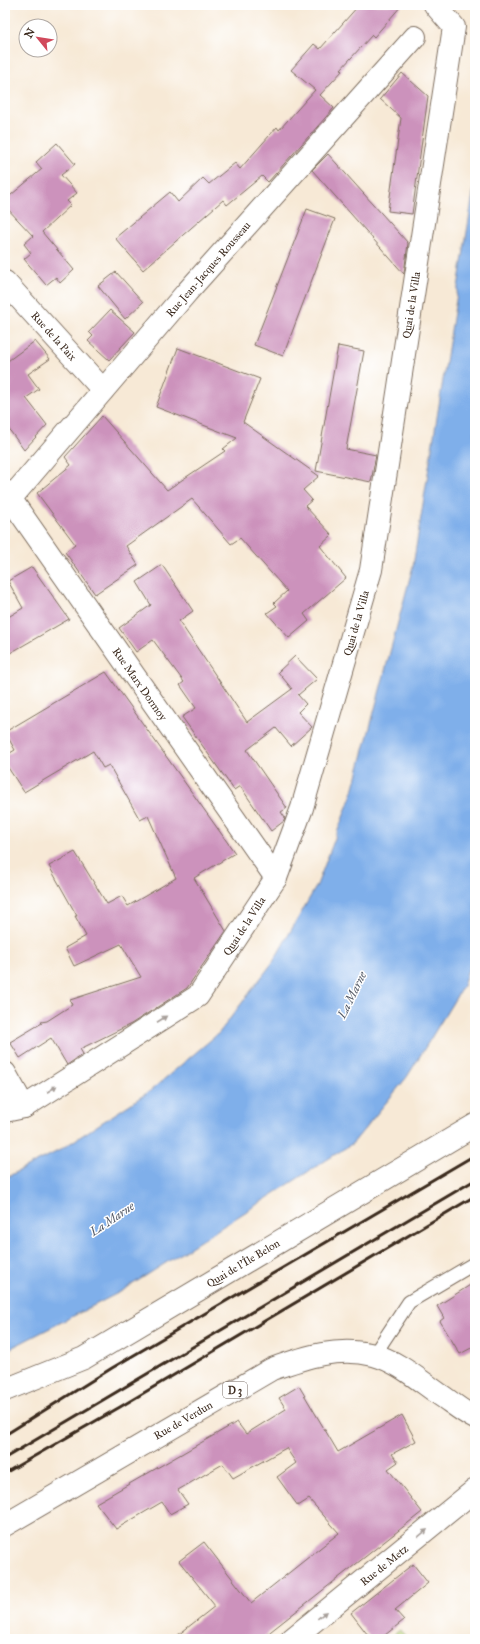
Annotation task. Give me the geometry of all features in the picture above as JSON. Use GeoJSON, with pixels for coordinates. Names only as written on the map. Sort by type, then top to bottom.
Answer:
{"type":"FeatureCollection","features":[{"type":"Feature","properties":{"kind":"street","name":"Quai de la Villa"},"geometry":{"type":"LineString","coordinates":[[15,1109],[198,996],[276,878],[302,808],[371,570],[454,27],[435,5]]}},
{"type":"Feature","properties":{"kind":"street","name":"Rue Jean-Jacques Rousseau"},"geometry":{"type":"LineString","coordinates":[[7,498],[103,390],[187,292],[415,37]]}},
{"type":"Feature","properties":{"kind":"street","name":"Rue de la Paix"},"geometry":{"type":"LineString","coordinates":[[5,282],[103,390]]}},
{"type":"Feature","properties":{"kind":"street","name":"Rue Marx Dormoy"},"geometry":{"type":"LineString","coordinates":[[7,498],[276,878]]}},
{"type":"Feature","properties":{"kind":"street"},"geometry":{"type":"LineString","coordinates":[[5,1073],[15,1109]]}},
{"type":"Feature","properties":{"kind":"street","name":"Quai de l'Île Belon"},"geometry":{"type":"LineString","coordinates":[[5,1390],[84,1358],[475,1125]]}},
{"type":"Feature","properties":{"kind":"street","name":"Rue de Verdun"},"geometry":{"type":"LineString","coordinates":[[5,1525],[272,1369],[306,1356],[329,1352],[353,1352],[374,1355],[395,1364],[475,1418]]}},
{"type":"Feature","properties":{"kind":"street","name":"Rue de Metz"},"geometry":{"type":"LineString","coordinates":[[292,1639],[475,1490]]}},
{"type":"Feature","properties":{"kind":"lane"},"geometry":{"type":"LineString","coordinates":[[374,1355],[408,1302],[475,1263]]}},
{"type":"Feature","properties":{"kind":"green space"},"geometry":{"type":"Polygon","coordinates":[[[400,1630],[408,1639],[389,1639],[400,1630]]]}},
{"type":"Feature","properties":{"kind":"water","name":"La Marne"},"geometry":{"type":"Polygon","coordinates":[[[475,182],[475,949],[463,986],[407,1077],[353,1143],[122,1291],[5,1350],[5,1178],[60,1150],[150,1091],[219,1033],[273,962],[317,885],[353,791],[413,566],[475,182]]]}},
{"type":"Feature","properties":{"kind":"building"},"geometry":{"type":"Polygon","coordinates":[[[359,5],[402,5],[374,37],[372,35],[341,69],[343,70],[320,95],[334,108],[268,182],[262,176],[227,205],[223,200],[143,270],[115,238],[170,192],[178,202],[203,178],[209,184],[235,163],[240,169],[277,127],[279,130],[315,90],[291,70],[314,44],[320,49],[359,5]]]}},
{"type":"Feature","properties":{"kind":"building"},"geometry":{"type":"Polygon","coordinates":[[[402,73],[428,96],[412,214],[388,211],[401,118],[380,99],[402,73]]]}},
{"type":"Feature","properties":{"kind":"building"},"geometry":{"type":"Polygon","coordinates":[[[57,143],[75,164],[61,175],[77,193],[67,201],[71,205],[42,232],[74,270],[60,283],[56,277],[46,285],[24,259],[31,253],[24,244],[33,236],[5,206],[5,200],[42,169],[36,162],[57,143]]]}},
{"type":"Feature","properties":{"kind":"building"},"geometry":{"type":"Polygon","coordinates":[[[328,154],[408,243],[404,274],[312,170],[328,154]]]}},
{"type":"Feature","properties":{"kind":"building"},"geometry":{"type":"Polygon","coordinates":[[[307,209],[335,219],[283,356],[254,345],[307,209]]]}},
{"type":"Feature","properties":{"kind":"building"},"geometry":{"type":"Polygon","coordinates":[[[116,272],[143,302],[125,319],[98,286],[116,272]]]}},
{"type":"Feature","properties":{"kind":"building"},"geometry":{"type":"Polygon","coordinates":[[[110,310],[135,332],[109,360],[88,341],[93,336],[89,332],[110,310]]]}},
{"type":"Feature","properties":{"kind":"building"},"geometry":{"type":"Polygon","coordinates":[[[35,341],[50,359],[28,374],[39,389],[26,398],[47,425],[24,450],[5,424],[5,363],[35,341]]]}},
{"type":"Feature","properties":{"kind":"building"},"geometry":{"type":"Polygon","coordinates":[[[338,346],[364,351],[346,449],[376,455],[371,482],[316,471],[338,346]]]}},
{"type":"Feature","properties":{"kind":"building"},"geometry":{"type":"Polygon","coordinates":[[[178,348],[260,379],[243,422],[319,476],[303,490],[312,500],[305,506],[332,535],[320,546],[346,578],[304,614],[309,621],[289,638],[267,613],[277,606],[274,603],[287,591],[240,538],[231,544],[192,499],[126,546],[138,565],[95,594],[65,552],[75,544],[37,493],[71,465],[65,457],[102,416],[167,490],[225,451],[223,449],[237,438],[156,407],[178,348]]]}},
{"type":"Feature","properties":{"kind":"building"},"geometry":{"type":"Polygon","coordinates":[[[162,565],[193,611],[179,621],[247,722],[292,689],[278,672],[295,656],[317,679],[298,695],[306,704],[298,712],[312,727],[291,746],[276,728],[247,750],[287,808],[281,812],[285,818],[284,821],[271,831],[240,786],[234,790],[182,717],[196,708],[180,685],[184,682],[153,640],[136,652],[119,628],[151,605],[137,582],[162,565]]]}},
{"type":"Feature","properties":{"kind":"building"},"geometry":{"type":"Polygon","coordinates":[[[32,567],[69,619],[5,656],[5,619],[23,608],[8,581],[32,567]]]}},
{"type":"Feature","properties":{"kind":"building"},"geometry":{"type":"Polygon","coordinates":[[[106,672],[235,853],[194,878],[226,931],[187,988],[131,1024],[80,1049],[83,1054],[67,1065],[51,1038],[20,1058],[10,1042],[42,1023],[41,1022],[47,1021],[72,1005],[70,1000],[141,977],[121,944],[74,966],[65,948],[86,936],[75,916],[77,916],[49,866],[75,852],[107,904],[122,896],[128,906],[176,878],[148,816],[140,820],[109,765],[103,768],[93,751],[24,792],[5,763],[5,756],[15,750],[5,732],[106,672]]]}},
{"type":"Feature","properties":{"kind":"building"},"geometry":{"type":"Polygon","coordinates":[[[475,1282],[475,1346],[460,1354],[440,1321],[444,1318],[437,1306],[475,1282]]]}},
{"type":"Feature","properties":{"kind":"building"},"geometry":{"type":"Polygon","coordinates":[[[299,1386],[338,1452],[402,1415],[416,1441],[392,1454],[398,1462],[388,1469],[422,1512],[261,1639],[173,1639],[215,1606],[179,1561],[204,1542],[251,1603],[339,1533],[309,1499],[298,1506],[277,1477],[296,1463],[286,1448],[233,1478],[223,1464],[178,1490],[188,1504],[170,1514],[162,1502],[116,1529],[96,1503],[237,1422],[246,1434],[286,1409],[279,1398],[299,1386]]]}},
{"type":"Feature","properties":{"kind":"building"},"geometry":{"type":"Polygon","coordinates":[[[413,1564],[428,1583],[395,1610],[404,1620],[380,1639],[371,1639],[351,1613],[413,1564]]]}},
{"type":"Feature","properties":{"kind":"railway"},"geometry":{"type":"LineString","coordinates":[[5,1435],[112,1368],[475,1155]]}},
{"type":"Feature","properties":{"kind":"railway"},"geometry":{"type":"LineString","coordinates":[[5,1458],[475,1180]]}},
{"type":"Feature","properties":{"kind":"railway"},"geometry":{"type":"LineString","coordinates":[[5,1473],[120,1407],[475,1196]]}}]}
